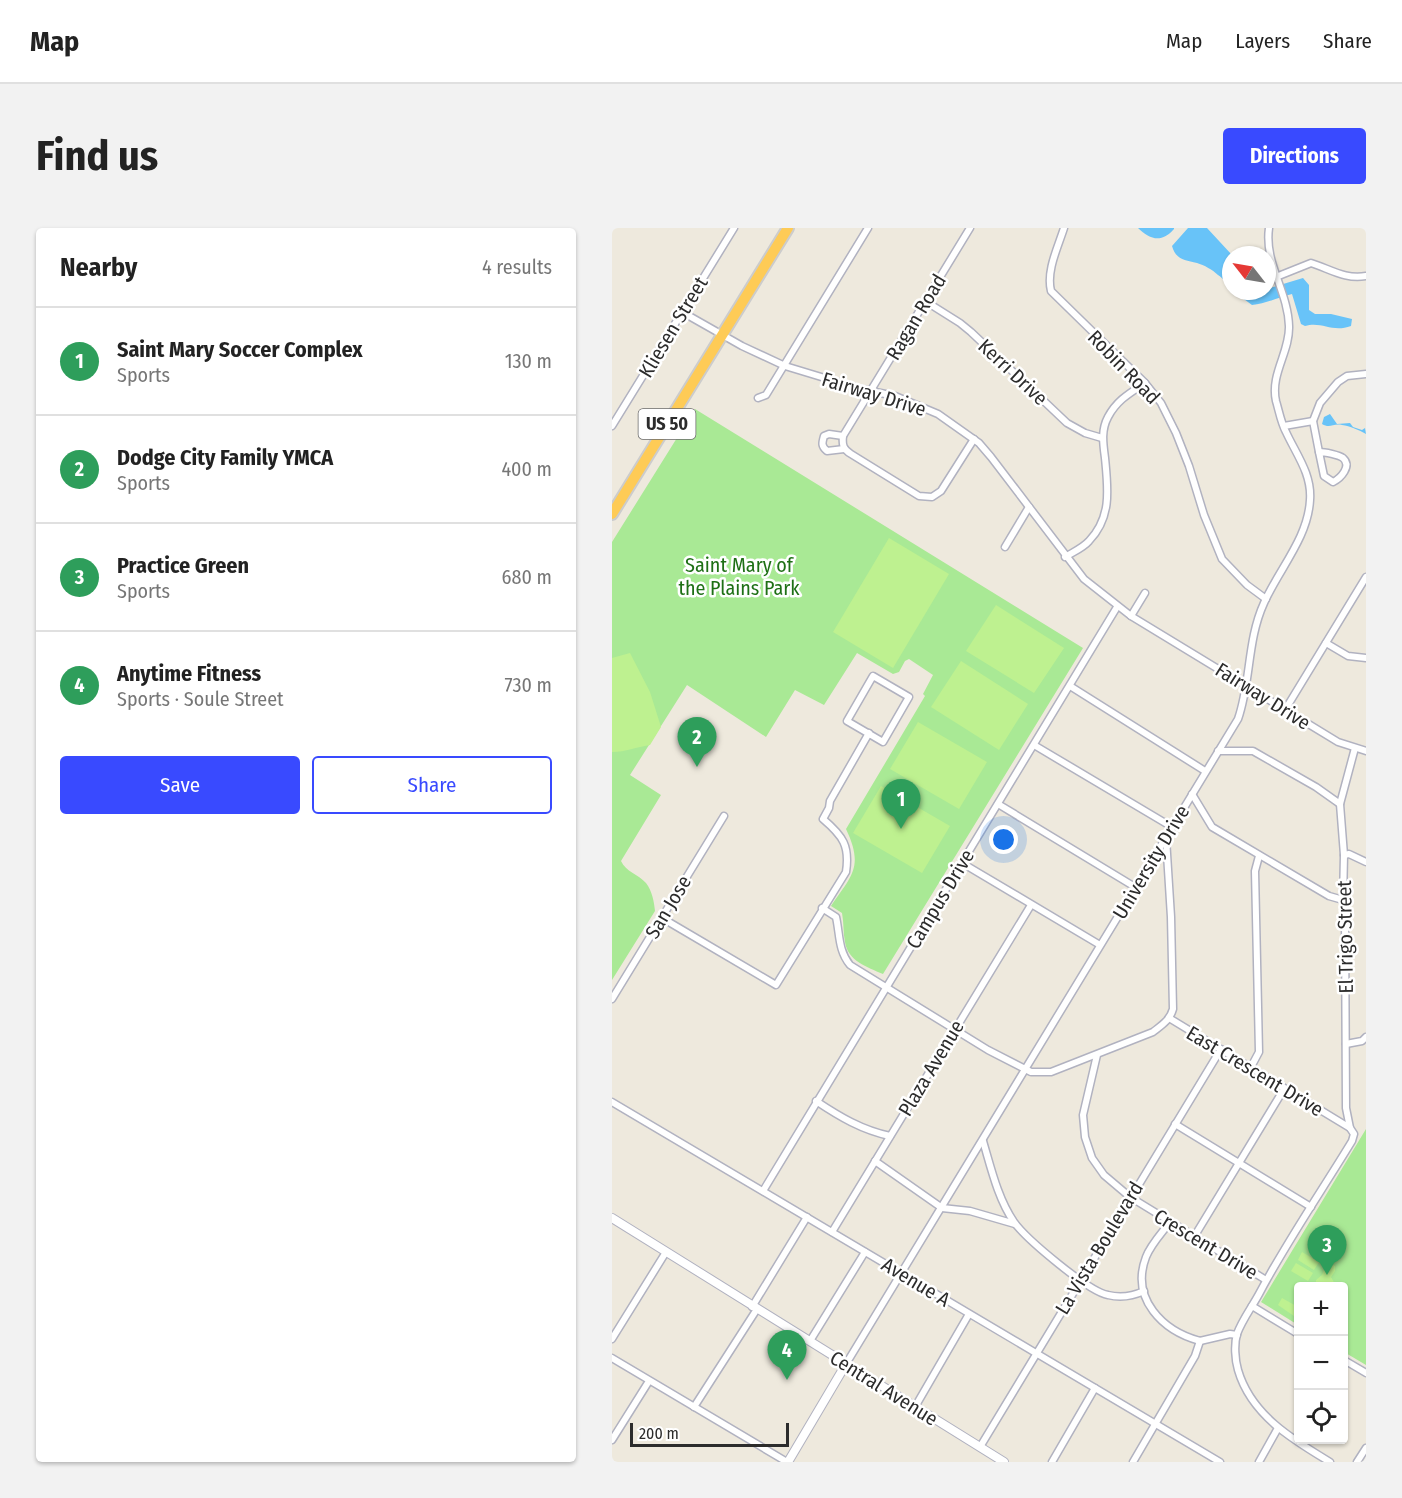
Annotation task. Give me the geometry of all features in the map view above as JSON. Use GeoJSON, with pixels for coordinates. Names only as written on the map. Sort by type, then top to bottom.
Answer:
{"type":"FeatureCollection","features":[{"type":"Feature","properties":{"kind":"highway","name":"US 50"},"geometry":{"type":"LineString","coordinates":[[612,514],[788,228]]}},
{"type":"Feature","properties":{"kind":"street","name":"Kliesen Street"},"geometry":{"type":"LineString","coordinates":[[612,426],[734,228]]}},
{"type":"Feature","properties":{"kind":"street"},"geometry":{"type":"LineString","coordinates":[[758,398],[766,395],[868,228]]}},
{"type":"Feature","properties":{"kind":"street","name":"Ragan Road"},"geometry":{"type":"LineString","coordinates":[[843,436],[970,228]]}},
{"type":"Feature","properties":{"kind":"street","name":"Robin Road"},"geometry":{"type":"LineString","coordinates":[[1064,228],[1051,271],[1051,291],[1145,382],[1161,403],[1189,466],[1214,542],[1222,559],[1247,585],[1266,599]]}},
{"type":"Feature","properties":{"kind":"street"},"geometry":{"type":"LineString","coordinates":[[1269,228],[1268,250],[1277,280],[1311,263],[1345,276],[1357,278],[1366,276]]}},
{"type":"Feature","properties":{"kind":"street","name":"University Drive"},"geometry":{"type":"LineString","coordinates":[[846,1364],[1238,719],[1244,701],[1254,632],[1266,599],[1300,537],[1307,518],[1310,498],[1307,475],[1284,426],[1275,398],[1276,377],[1285,349],[1289,326],[1277,280]]}},
{"type":"Feature","properties":{"kind":"street","name":"Kerri Drive"},"geometry":{"type":"LineString","coordinates":[[925,301],[971,332],[1067,423],[1085,433],[1102,438]]}},
{"type":"Feature","properties":{"kind":"street","name":"Fairway Drive"},"geometry":{"type":"LineString","coordinates":[[682,312],[784,366],[909,400],[938,414],[974,440],[992,457],[1065,557],[1084,579],[1117,607],[1338,742],[1366,751]]}},
{"type":"Feature","properties":{"kind":"street"},"geometry":{"type":"LineString","coordinates":[[1319,452],[1341,456],[1345,459],[1344,472],[1333,482],[1324,477],[1319,452],[1313,422],[1320,404],[1338,382],[1347,376],[1366,374]]}},
{"type":"Feature","properties":{"kind":"street"},"geometry":{"type":"LineString","coordinates":[[1065,557],[1088,543],[1098,529],[1106,511],[1109,496],[1102,438],[1104,427],[1113,408],[1125,395],[1145,382]]}},
{"type":"Feature","properties":{"kind":"street"},"geometry":{"type":"LineString","coordinates":[[1284,426],[1313,422]]}},
{"type":"Feature","properties":{"kind":"street"},"geometry":{"type":"LineString","coordinates":[[844,449],[843,436],[829,434],[824,436],[823,448],[827,451],[844,449],[902,486],[927,497],[941,491],[974,440]]}},
{"type":"Feature","properties":{"kind":"street"},"geometry":{"type":"LineString","coordinates":[[1005,547],[1029,507]]}},
{"type":"Feature","properties":{"kind":"street"},"geometry":{"type":"LineString","coordinates":[[1285,710],[1366,576]]}},
{"type":"Feature","properties":{"kind":"street"},"geometry":{"type":"LineString","coordinates":[[1131,616],[1145,593]]}},
{"type":"Feature","properties":{"kind":"street","name":"Campus Drive"},"geometry":{"type":"LineString","coordinates":[[763,1191],[1117,607]]}},
{"type":"Feature","properties":{"kind":"street"},"geometry":{"type":"LineString","coordinates":[[1326,643],[1348,656],[1366,658]]}},
{"type":"Feature","properties":{"kind":"street"},"geometry":{"type":"LineString","coordinates":[[873,676],[909,697],[883,742],[868,733],[847,721],[873,676]]}},
{"type":"Feature","properties":{"kind":"street"},"geometry":{"type":"LineString","coordinates":[[1070,686],[1205,771]]}},
{"type":"Feature","properties":{"kind":"street"},"geometry":{"type":"LineString","coordinates":[[662,918],[776,986],[846,872],[848,857],[846,844],[836,830],[823,819],[830,801],[868,733]]}},
{"type":"Feature","properties":{"kind":"street"},"geometry":{"type":"LineString","coordinates":[[1034,745],[1172,827]]}},
{"type":"Feature","properties":{"kind":"street","name":"El Trigo Street"},"geometry":{"type":"LineString","coordinates":[[1237,1335],[1266,1280],[1352,1141],[1354,1134],[1350,1128],[1347,1108],[1344,855],[1340,804],[1355,748]]}},
{"type":"Feature","properties":{"kind":"street"},"geometry":{"type":"LineString","coordinates":[[1218,751],[1253,751],[1316,787],[1340,804]]}},
{"type":"Feature","properties":{"kind":"street"},"geometry":{"type":"LineString","coordinates":[[1192,794],[1212,827],[1329,896],[1343,900]]}},
{"type":"Feature","properties":{"kind":"street"},"geometry":{"type":"LineString","coordinates":[[998,804],[1135,887]]}},
{"type":"Feature","properties":{"kind":"street","name":"San Jose"},"geometry":{"type":"LineString","coordinates":[[612,999],[724,816]]}},
{"type":"Feature","properties":{"kind":"street"},"geometry":{"type":"LineString","coordinates":[[1166,838],[1173,1009],[1169,1018]]}},
{"type":"Feature","properties":{"kind":"street"},"geometry":{"type":"LineString","coordinates":[[1344,855],[1349,854],[1366,862]]}},
{"type":"Feature","properties":{"kind":"street"},"geometry":{"type":"LineString","coordinates":[[1251,1067],[1259,1052],[1255,871],[1259,856]]}},
{"type":"Feature","properties":{"kind":"street"},"geometry":{"type":"LineString","coordinates":[[962,863],[1100,945]]}},
{"type":"Feature","properties":{"kind":"street","name":"Plaza Avenue"},"geometry":{"type":"LineString","coordinates":[[832,1232],[1031,904]]}},
{"type":"Feature","properties":{"kind":"street"},"geometry":{"type":"LineString","coordinates":[[822,908],[836,917],[838,942],[843,956],[850,965],[1024,1070]]}},
{"type":"Feature","properties":{"kind":"street","name":"East Crescent Drive"},"geometry":{"type":"LineString","coordinates":[[1024,1070],[1038,1073],[1051,1072],[1153,1032],[1169,1018],[1350,1128]]}},
{"type":"Feature","properties":{"kind":"street"},"geometry":{"type":"LineString","coordinates":[[1346,1044],[1362,1041],[1366,1037]]}},
{"type":"Feature","properties":{"kind":"street","name":"La Vista Boulevard"},"geometry":{"type":"LineString","coordinates":[[980,1448],[1221,1049]]}},
{"type":"Feature","properties":{"kind":"street","name":"Crescent Drive"},"geometry":{"type":"LineString","coordinates":[[1096,1055],[1083,1115],[1085,1137],[1092,1158],[1104,1175],[1130,1197],[1266,1280]]}},
{"type":"Feature","properties":{"kind":"street"},"geometry":{"type":"LineString","coordinates":[[1194,1237],[1284,1089]]}},
{"type":"Feature","properties":{"kind":"street"},"geometry":{"type":"LineString","coordinates":[[816,1101],[851,1123],[868,1131],[890,1136]]}},
{"type":"Feature","properties":{"kind":"street","name":"Avenue A"},"geometry":{"type":"LineString","coordinates":[[612,1102],[1220,1462]]}},
{"type":"Feature","properties":{"kind":"street"},"geometry":{"type":"LineString","coordinates":[[1175,1124],[1311,1207]]}},
{"type":"Feature","properties":{"kind":"street"},"geometry":{"type":"LineString","coordinates":[[983,1141],[1004,1202],[1015,1224],[1058,1263],[1080,1280],[1106,1295],[1120,1296],[1144,1291]]}},
{"type":"Feature","properties":{"kind":"street"},"geometry":{"type":"LineString","coordinates":[[875,1161],[942,1208],[970,1211],[1015,1224]]}},
{"type":"Feature","properties":{"kind":"street"},"geometry":{"type":"LineString","coordinates":[[694,1407],[807,1217]]}},
{"type":"Feature","properties":{"kind":"street","name":"Central Avenue"},"geometry":{"type":"LineString","coordinates":[[612,1218],[1004,1462]]}},
{"type":"Feature","properties":{"kind":"street"},"geometry":{"type":"LineString","coordinates":[[1170,1222],[1147,1255],[1143,1266],[1146,1302],[1165,1323],[1188,1338],[1200,1341],[1230,1334],[1237,1335],[1238,1370],[1246,1390],[1278,1428],[1329,1462]]}},
{"type":"Feature","properties":{"kind":"street"},"geometry":{"type":"LineString","coordinates":[[612,1340],[666,1252]]}},
{"type":"Feature","properties":{"kind":"street"},"geometry":{"type":"LineString","coordinates":[[810,1341],[865,1252]]}},
{"type":"Feature","properties":{"kind":"street"},"geometry":{"type":"LineString","coordinates":[[1252,1306],[1294,1331]]}},
{"type":"Feature","properties":{"kind":"street"},"geometry":{"type":"LineString","coordinates":[[915,1407],[969,1314]]}},
{"type":"Feature","properties":{"kind":"street"},"geometry":{"type":"LineString","coordinates":[[1133,1462],[1195,1356],[1200,1341]]}},
{"type":"Feature","properties":{"kind":"street"},"geometry":{"type":"LineString","coordinates":[[612,1358],[787,1462],[846,1364]]}},
{"type":"Feature","properties":{"kind":"street"},"geometry":{"type":"LineString","coordinates":[[1348,1362],[1366,1373]]}},
{"type":"Feature","properties":{"kind":"street"},"geometry":{"type":"LineString","coordinates":[[612,1439],[649,1381]]}},
{"type":"Feature","properties":{"kind":"street"},"geometry":{"type":"LineString","coordinates":[[1052,1462],[1095,1388]]}},
{"type":"Feature","properties":{"kind":"street"},"geometry":{"type":"LineString","coordinates":[[1259,1462],[1278,1428]]}},
{"type":"Feature","properties":{"kind":"street"},"geometry":{"type":"LineString","coordinates":[[1357,1462],[1366,1448]]}},
{"type":"Feature","properties":{"kind":"green space","name":"Saint Mary of the Plains Park"},"geometry":{"type":"Polygon","coordinates":[[[695,409],[1083,648],[883,974],[854,959],[850,954],[845,942],[842,913],[831,906],[850,878],[855,862],[846,829],[925,696],[923,694],[933,675],[909,659],[905,661],[899,672],[893,674],[857,653],[824,705],[795,690],[766,737],[687,685],[630,775],[661,795],[621,861],[626,868],[646,883],[650,889],[655,911],[612,980],[612,542],[695,409]]]}},
{"type":"Feature","properties":{"kind":"green space"},"geometry":{"type":"Polygon","coordinates":[[[889,538],[949,574],[893,668],[833,632],[889,538]]]}},
{"type":"Feature","properties":{"kind":"green space"},"geometry":{"type":"Polygon","coordinates":[[[996,605],[1064,648],[1034,693],[966,651],[996,605]]]}},
{"type":"Feature","properties":{"kind":"green space"},"geometry":{"type":"Polygon","coordinates":[[[630,653],[650,692],[661,727],[650,745],[612,752],[612,658],[630,653]]]}},
{"type":"Feature","properties":{"kind":"green space"},"geometry":{"type":"Polygon","coordinates":[[[961,661],[1028,704],[999,750],[931,707],[961,661]]]}},
{"type":"Feature","properties":{"kind":"green space"},"geometry":{"type":"Polygon","coordinates":[[[918,722],[987,762],[959,809],[890,769],[918,722]]]}},
{"type":"Feature","properties":{"kind":"green space"},"geometry":{"type":"Polygon","coordinates":[[[881,786],[950,826],[922,873],[853,833],[881,786]]]}},
{"type":"Feature","properties":{"kind":"green space"},"geometry":{"type":"Polygon","coordinates":[[[1366,1129],[1366,1365],[1348,1354],[1348,1282],[1294,1282],[1294,1323],[1261,1302],[1366,1129]]]}},
{"type":"Feature","properties":{"kind":"green space"},"geometry":{"type":"Polygon","coordinates":[[[1321,1233],[1327,1236],[1330,1242],[1327,1248],[1321,1251],[1315,1248],[1312,1242],[1315,1236],[1321,1233]]]}},
{"type":"Feature","properties":{"kind":"green space"},"geometry":{"type":"Polygon","coordinates":[[[1302,1252],[1319,1262],[1314,1270],[1298,1260],[1302,1252]]]}},
{"type":"Feature","properties":{"kind":"green space"},"geometry":{"type":"Polygon","coordinates":[[[1296,1263],[1313,1273],[1308,1281],[1291,1271],[1296,1263]]]}},
{"type":"Feature","properties":{"kind":"green space"},"geometry":{"type":"Polygon","coordinates":[[[1331,1263],[1335,1266],[1331,1277],[1334,1282],[1316,1282],[1322,1275],[1325,1267],[1331,1263]]]}},
{"type":"Feature","properties":{"kind":"green space"},"geometry":{"type":"Polygon","coordinates":[[[1282,1298],[1294,1305],[1294,1316],[1278,1305],[1282,1298]]]}},
{"type":"Feature","properties":{"kind":"water"},"geometry":{"type":"Polygon","coordinates":[[[1138,228],[1174,229],[1165,236],[1156,238],[1138,228]]]}},
{"type":"Feature","properties":{"kind":"water"},"geometry":{"type":"Polygon","coordinates":[[[1188,228],[1207,228],[1224,246],[1222,278],[1200,264],[1182,259],[1172,246],[1188,228]]]}},
{"type":"Feature","properties":{"kind":"water"},"geometry":{"type":"Polygon","coordinates":[[[1303,278],[1309,285],[1309,310],[1315,314],[1331,314],[1352,319],[1351,326],[1338,328],[1301,324],[1292,294],[1276,299],[1276,286],[1303,278]]]}},
{"type":"Feature","properties":{"kind":"water"},"geometry":{"type":"Polygon","coordinates":[[[1245,300],[1272,300],[1262,303],[1252,305],[1245,300]]]}},
{"type":"Feature","properties":{"kind":"water"},"geometry":{"type":"Polygon","coordinates":[[[1330,414],[1337,424],[1350,423],[1353,427],[1362,430],[1365,428],[1366,434],[1354,428],[1322,424],[1324,417],[1330,414]]]}},
{"type":"Feature","properties":{"kind":"place","name":"Dodge City Family YMCA"},"geometry":{"type":"Point","coordinates":[697,767]}},
{"type":"Feature","properties":{"kind":"place","name":"Saint Mary Soccer Complex"},"geometry":{"type":"Point","coordinates":[901,829]}},
{"type":"Feature","properties":{"kind":"place","name":"Practice Green"},"geometry":{"type":"Point","coordinates":[1327,1275]}},
{"type":"Feature","properties":{"kind":"place","name":"Anytime Fitness"},"geometry":{"type":"Point","coordinates":[787,1380]}}]}
